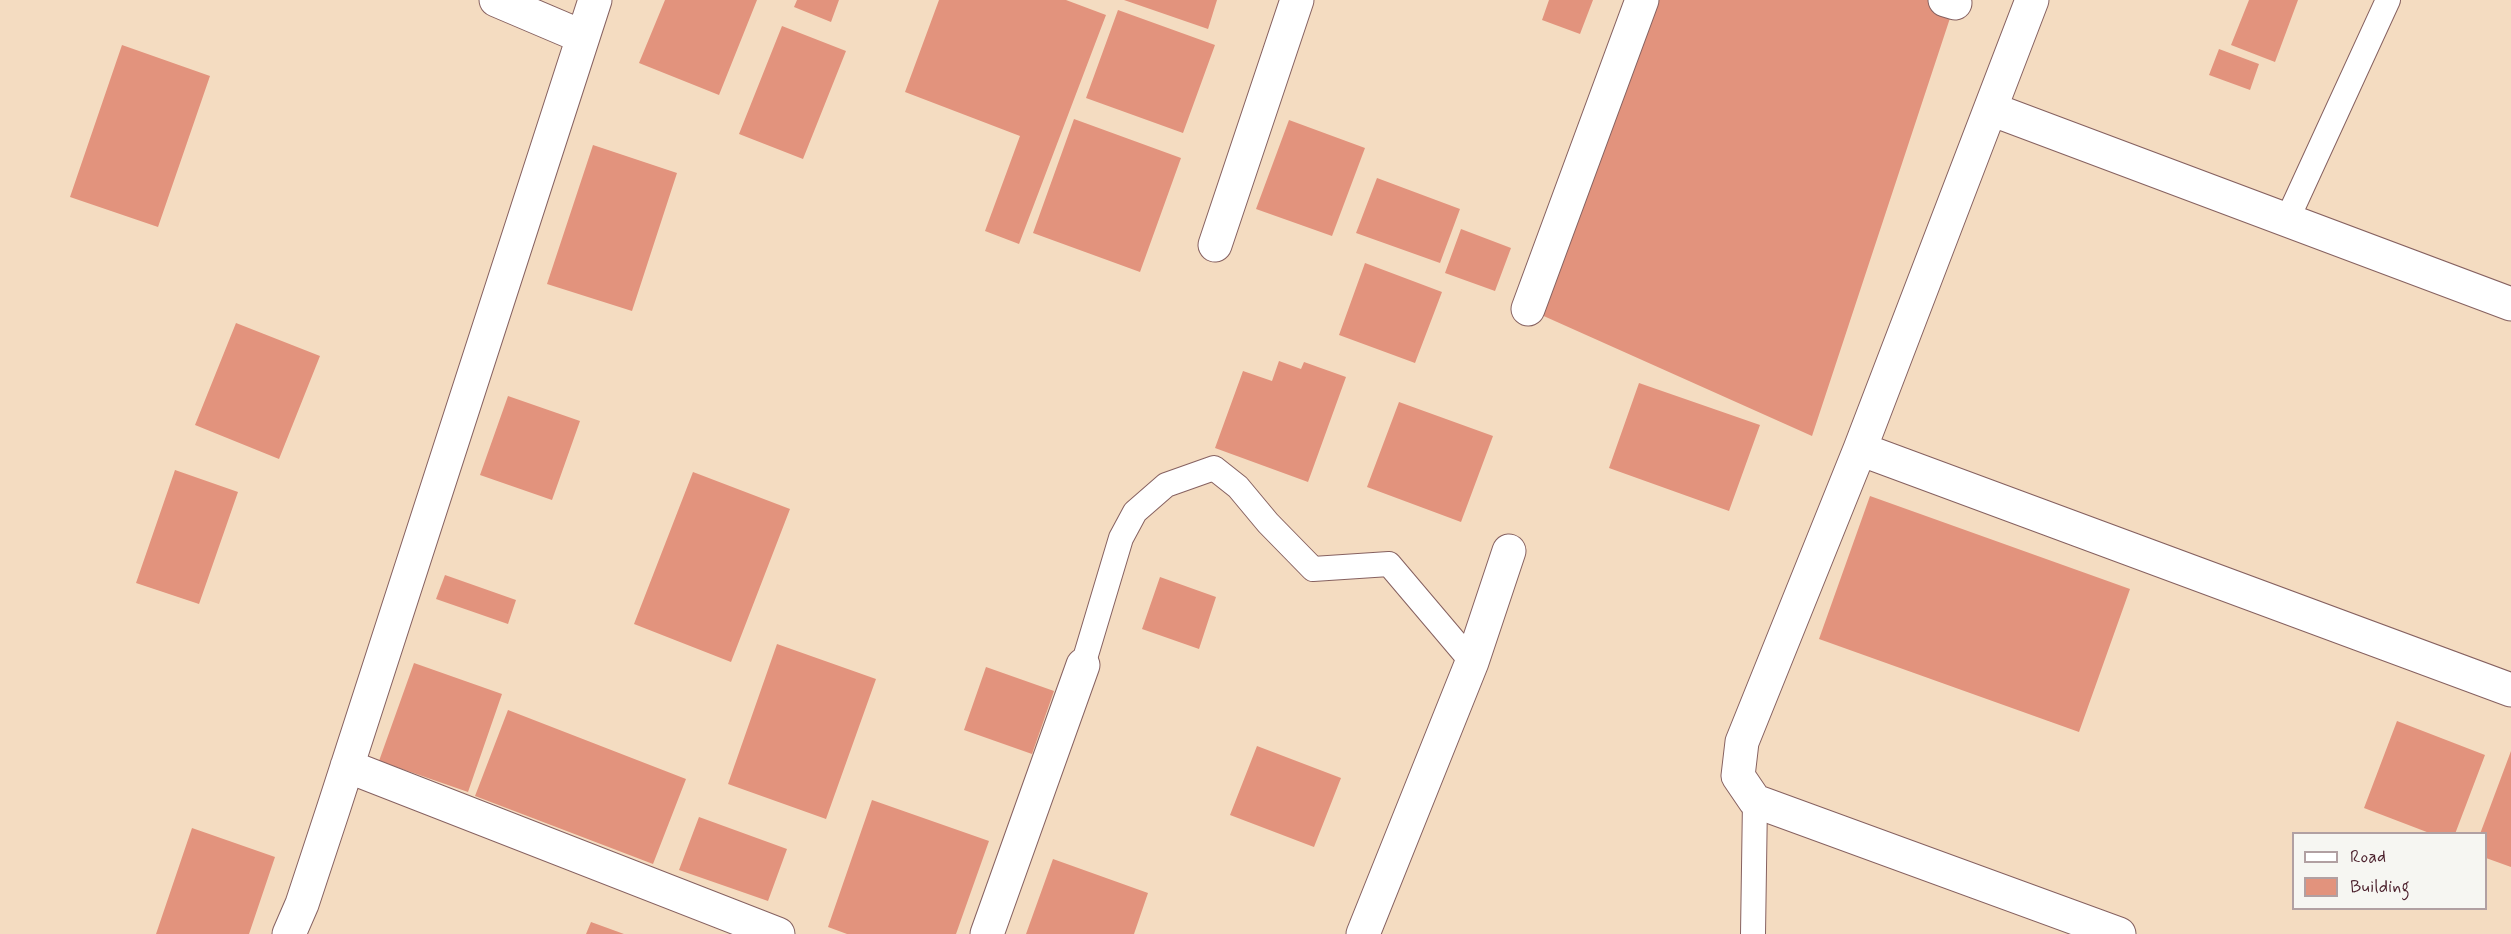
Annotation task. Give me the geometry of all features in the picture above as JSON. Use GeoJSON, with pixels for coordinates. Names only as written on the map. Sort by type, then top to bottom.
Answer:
{"type":"FeatureCollection","features":[{"type":"Feature","properties":{"kind":"street"},"geometry":{"type":"LineString","coordinates":[[496,0],[583,37]]}},
{"type":"Feature","properties":{"kind":"street"},"geometry":{"type":"LineString","coordinates":[[289,934],[302,904],[596,0]]}},
{"type":"Feature","properties":{"kind":"street"},"geometry":{"type":"LineString","coordinates":[[1215,245],[1297,0]]}},
{"type":"Feature","properties":{"kind":"street"},"geometry":{"type":"LineString","coordinates":[[1528,309],[1641,0]]}},
{"type":"Feature","properties":{"kind":"street"},"geometry":{"type":"LineString","coordinates":[[2032,0],[1860,449],[1742,742],[1738,776],[1755,801],[2119,934]]}},
{"type":"Feature","properties":{"kind":"street"},"geometry":{"type":"LineString","coordinates":[[1991,109],[2511,304]]}},
{"type":"Feature","properties":{"kind":"street"},"geometry":{"type":"LineString","coordinates":[[1860,449],[2511,690]]}},
{"type":"Feature","properties":{"kind":"street"},"geometry":{"type":"LineString","coordinates":[[1363,934],[1472,662],[1509,551]]}},
{"type":"Feature","properties":{"kind":"street"},"geometry":{"type":"LineString","coordinates":[[987,934],[1083,665]]}},
{"type":"Feature","properties":{"kind":"street"},"geometry":{"type":"LineString","coordinates":[[346,766],[778,934]]}},
{"type":"Feature","properties":{"kind":"lane"},"geometry":{"type":"LineString","coordinates":[[2287,220],[2388,0]]}},
{"type":"Feature","properties":{"kind":"lane"},"geometry":{"type":"LineString","coordinates":[[1083,665],[1121,538],[1135,512],[1166,485],[1214,468],[1238,487],[1268,523],[1313,569],[1389,564],[1472,662]]}},
{"type":"Feature","properties":{"kind":"lane"},"geometry":{"type":"LineString","coordinates":[[1753,934],[1755,801]]}},
{"type":"Feature","properties":{"kind":"building"},"geometry":{"type":"Polygon","coordinates":[[[665,0],[757,0],[719,95],[639,63],[665,0]]]}},
{"type":"Feature","properties":{"kind":"building"},"geometry":{"type":"Polygon","coordinates":[[[797,0],[839,0],[831,22],[794,7],[797,0]]]}},
{"type":"Feature","properties":{"kind":"building"},"geometry":{"type":"Polygon","coordinates":[[[939,0],[1066,0],[1106,15],[1019,244],[985,231],[1020,136],[905,92],[939,0]]]}},
{"type":"Feature","properties":{"kind":"building"},"geometry":{"type":"Polygon","coordinates":[[[1124,0],[1217,0],[1208,29],[1124,0]]]}},
{"type":"Feature","properties":{"kind":"building"},"geometry":{"type":"Polygon","coordinates":[[[1549,0],[1593,0],[1580,34],[1542,20],[1549,0]]]}},
{"type":"Feature","properties":{"kind":"building"},"geometry":{"type":"Polygon","coordinates":[[[1642,0],[1945,0],[1955,3],[1812,436],[1528,309],[1642,0]]]}},
{"type":"Feature","properties":{"kind":"building"},"geometry":{"type":"Polygon","coordinates":[[[2249,0],[2298,0],[2275,62],[2231,45],[2249,0]]]}},
{"type":"Feature","properties":{"kind":"building"},"geometry":{"type":"Polygon","coordinates":[[[1118,10],[1215,45],[1183,133],[1086,98],[1118,10]]]}},
{"type":"Feature","properties":{"kind":"building"},"geometry":{"type":"Polygon","coordinates":[[[782,26],[846,51],[803,159],[739,134],[782,26]]]}},
{"type":"Feature","properties":{"kind":"building"},"geometry":{"type":"Polygon","coordinates":[[[122,45],[210,76],[158,227],[70,197],[122,45]]]}},
{"type":"Feature","properties":{"kind":"building"},"geometry":{"type":"Polygon","coordinates":[[[2219,49],[2259,64],[2250,90],[2209,75],[2219,49]]]}},
{"type":"Feature","properties":{"kind":"building"},"geometry":{"type":"Polygon","coordinates":[[[1074,119],[1181,158],[1140,272],[1033,233],[1074,119]]]}},
{"type":"Feature","properties":{"kind":"building"},"geometry":{"type":"Polygon","coordinates":[[[1289,120],[1365,148],[1332,236],[1256,209],[1289,120]]]}},
{"type":"Feature","properties":{"kind":"building"},"geometry":{"type":"Polygon","coordinates":[[[593,145],[677,173],[632,311],[547,284],[593,145]]]}},
{"type":"Feature","properties":{"kind":"building"},"geometry":{"type":"Polygon","coordinates":[[[1377,178],[1460,209],[1440,263],[1356,233],[1377,178]]]}},
{"type":"Feature","properties":{"kind":"building"},"geometry":{"type":"Polygon","coordinates":[[[1461,229],[1511,248],[1495,291],[1445,273],[1461,229]]]}},
{"type":"Feature","properties":{"kind":"building"},"geometry":{"type":"Polygon","coordinates":[[[1365,263],[1442,292],[1415,363],[1339,335],[1365,263]]]}},
{"type":"Feature","properties":{"kind":"building"},"geometry":{"type":"Polygon","coordinates":[[[236,323],[320,356],[279,459],[195,425],[236,323]]]}},
{"type":"Feature","properties":{"kind":"building"},"geometry":{"type":"Polygon","coordinates":[[[1279,361],[1301,369],[1304,362],[1346,377],[1308,482],[1215,448],[1243,371],[1272,381],[1279,361]]]}},
{"type":"Feature","properties":{"kind":"building"},"geometry":{"type":"Polygon","coordinates":[[[1639,383],[1760,425],[1729,511],[1609,468],[1639,383]]]}},
{"type":"Feature","properties":{"kind":"building"},"geometry":{"type":"Polygon","coordinates":[[[508,396],[580,421],[552,500],[480,475],[508,396]]]}},
{"type":"Feature","properties":{"kind":"building"},"geometry":{"type":"Polygon","coordinates":[[[1399,402],[1493,436],[1461,522],[1367,487],[1399,402]]]}},
{"type":"Feature","properties":{"kind":"building"},"geometry":{"type":"Polygon","coordinates":[[[175,470],[238,492],[199,604],[136,583],[175,470]]]}},
{"type":"Feature","properties":{"kind":"building"},"geometry":{"type":"Polygon","coordinates":[[[693,472],[790,509],[731,662],[634,624],[693,472]]]}},
{"type":"Feature","properties":{"kind":"building"},"geometry":{"type":"Polygon","coordinates":[[[1870,496],[2130,589],[2079,732],[1819,639],[1870,496]]]}},
{"type":"Feature","properties":{"kind":"building"},"geometry":{"type":"Polygon","coordinates":[[[445,575],[516,600],[508,624],[436,599],[445,575]]]}},
{"type":"Feature","properties":{"kind":"building"},"geometry":{"type":"Polygon","coordinates":[[[1160,577],[1216,597],[1199,649],[1142,629],[1160,577]]]}},
{"type":"Feature","properties":{"kind":"building"},"geometry":{"type":"Polygon","coordinates":[[[777,644],[876,679],[826,819],[728,784],[777,644]]]}},
{"type":"Feature","properties":{"kind":"building"},"geometry":{"type":"Polygon","coordinates":[[[414,663],[502,694],[468,792],[379,761],[414,663]]]}},
{"type":"Feature","properties":{"kind":"building"},"geometry":{"type":"Polygon","coordinates":[[[986,667],[1054,691],[1032,754],[964,730],[986,667]]]}},
{"type":"Feature","properties":{"kind":"building"},"geometry":{"type":"Polygon","coordinates":[[[508,710],[686,779],[653,864],[475,796],[508,710]]]}},
{"type":"Feature","properties":{"kind":"building"},"geometry":{"type":"Polygon","coordinates":[[[2397,721],[2485,755],[2456,832],[2427,832],[2364,808],[2397,721]]]}},
{"type":"Feature","properties":{"kind":"building"},"geometry":{"type":"Polygon","coordinates":[[[1257,746],[1341,778],[1314,847],[1230,815],[1257,746]]]}},
{"type":"Feature","properties":{"kind":"building"},"geometry":{"type":"Polygon","coordinates":[[[2511,751],[2511,867],[2487,858],[2487,832],[2481,832],[2511,751]]]}},
{"type":"Feature","properties":{"kind":"building"},"geometry":{"type":"Polygon","coordinates":[[[872,800],[989,841],[956,934],[847,934],[828,927],[872,800]]]}},
{"type":"Feature","properties":{"kind":"building"},"geometry":{"type":"Polygon","coordinates":[[[699,817],[787,849],[768,901],[679,870],[699,817]]]}},
{"type":"Feature","properties":{"kind":"building"},"geometry":{"type":"Polygon","coordinates":[[[192,828],[275,857],[249,934],[156,934],[192,828]]]}},
{"type":"Feature","properties":{"kind":"building"},"geometry":{"type":"Polygon","coordinates":[[[1053,859],[1148,893],[1134,934],[1026,934],[1053,859]]]}},
{"type":"Feature","properties":{"kind":"building"},"geometry":{"type":"Polygon","coordinates":[[[591,922],[624,934],[586,934],[591,922]]]}}]}
